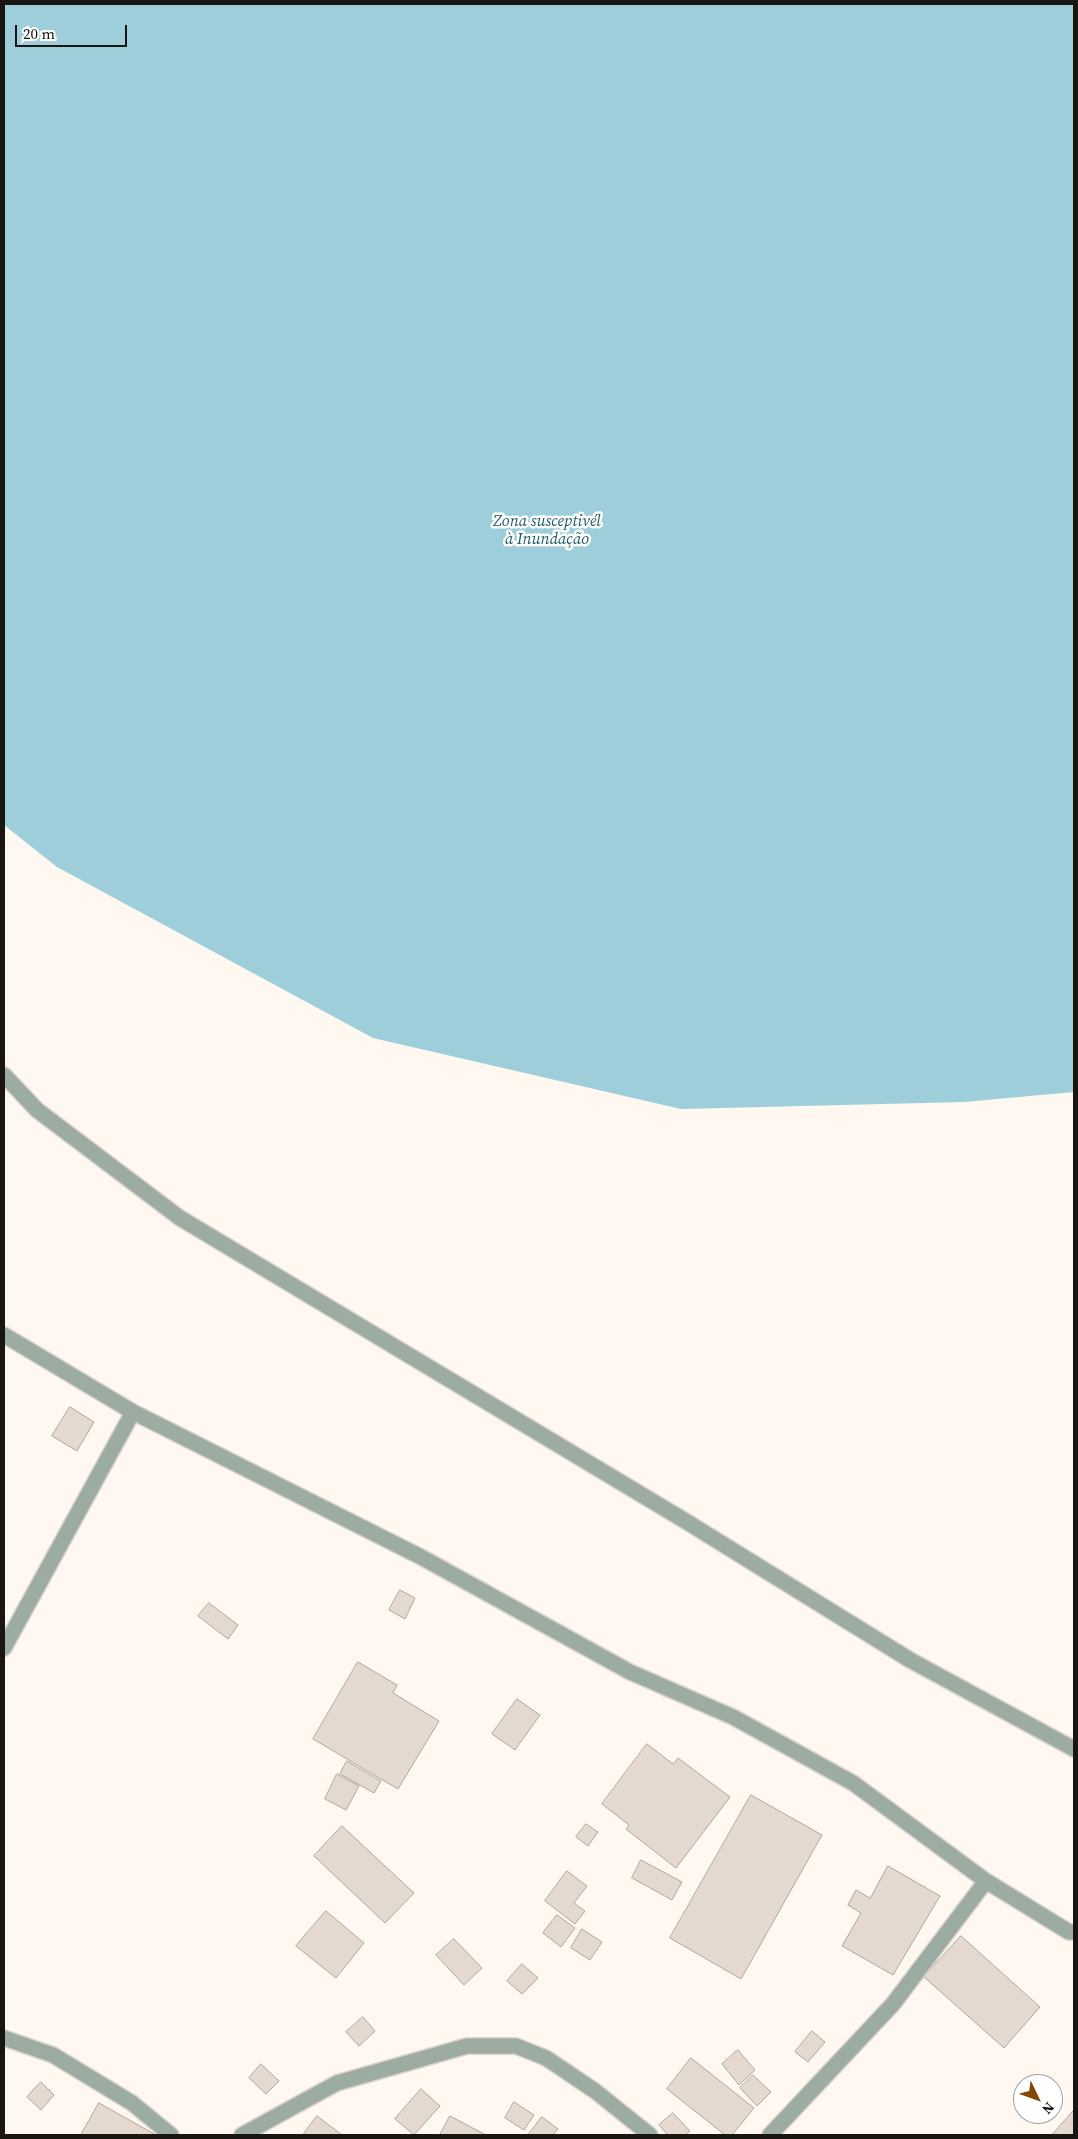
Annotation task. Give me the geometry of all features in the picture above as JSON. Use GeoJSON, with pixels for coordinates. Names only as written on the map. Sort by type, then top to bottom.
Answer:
{"type":"FeatureCollection","features":[{"type":"Feature","properties":{"kind":"street"},"geometry":{"type":"LineString","coordinates":[[4,1075],[36,1110],[180,1218],[687,1522],[910,1660],[1074,1749]]}},
{"type":"Feature","properties":{"kind":"street"},"geometry":{"type":"LineString","coordinates":[[4,1335],[133,1412],[421,1557],[630,1672],[733,1717],[853,1783],[986,1881],[1069,1932],[1074,1932]]}},
{"type":"Feature","properties":{"kind":"street"},"geometry":{"type":"LineString","coordinates":[[4,1648],[133,1412]]}},
{"type":"Feature","properties":{"kind":"street"},"geometry":{"type":"LineString","coordinates":[[770,2135],[893,2004],[986,1881]]}},
{"type":"Feature","properties":{"kind":"street"},"geometry":{"type":"LineString","coordinates":[[4,2038],[53,2055],[132,2103],[171,2135]]}},
{"type":"Feature","properties":{"kind":"street"},"geometry":{"type":"LineString","coordinates":[[242,2135],[337,2083],[467,2046],[516,2046],[546,2058],[595,2091],[650,2135]]}},
{"type":"Feature","properties":{"kind":"water","name":"Zona susceptivél à Inundação"},"geometry":{"type":"Polygon","coordinates":[[[4,4],[1074,4],[1074,1092],[964,1102],[681,1109],[373,1038],[57,867],[4,825],[4,4]]]}},
{"type":"Feature","properties":{"kind":"building"},"geometry":{"type":"Polygon","coordinates":[[[70,1407],[94,1422],[77,1451],[52,1436],[70,1407]]]}},
{"type":"Feature","properties":{"kind":"building"},"geometry":{"type":"Polygon","coordinates":[[[400,1590],[415,1598],[405,1619],[389,1610],[400,1590]]]}},
{"type":"Feature","properties":{"kind":"building"},"geometry":{"type":"Polygon","coordinates":[[[209,1603],[238,1625],[228,1639],[198,1616],[209,1603]]]}},
{"type":"Feature","properties":{"kind":"building"},"geometry":{"type":"Polygon","coordinates":[[[358,1662],[397,1685],[393,1693],[439,1721],[398,1789],[313,1739],[358,1662]]]}},
{"type":"Feature","properties":{"kind":"building"},"geometry":{"type":"Polygon","coordinates":[[[517,1699],[540,1715],[515,1750],[492,1734],[517,1699]]]}},
{"type":"Feature","properties":{"kind":"building"},"geometry":{"type":"Polygon","coordinates":[[[647,1744],[673,1764],[678,1758],[730,1797],[676,1868],[626,1829],[629,1825],[602,1804],[647,1744]]]}},
{"type":"Feature","properties":{"kind":"building"},"geometry":{"type":"Polygon","coordinates":[[[347,1761],[381,1781],[374,1793],[340,1774],[347,1761]]]}},
{"type":"Feature","properties":{"kind":"building"},"geometry":{"type":"Polygon","coordinates":[[[337,1774],[359,1786],[346,1810],[325,1799],[337,1774]]]}},
{"type":"Feature","properties":{"kind":"building"},"geometry":{"type":"Polygon","coordinates":[[[751,1795],[822,1835],[741,1979],[670,1938],[751,1795]]]}},
{"type":"Feature","properties":{"kind":"building"},"geometry":{"type":"Polygon","coordinates":[[[586,1824],[598,1832],[588,1846],[576,1837],[586,1824]]]}},
{"type":"Feature","properties":{"kind":"building"},"geometry":{"type":"Polygon","coordinates":[[[342,1826],[414,1893],[385,1923],[314,1856],[342,1826]]]}},
{"type":"Feature","properties":{"kind":"building"},"geometry":{"type":"Polygon","coordinates":[[[641,1860],[682,1882],[672,1900],[632,1878],[641,1860]]]}},
{"type":"Feature","properties":{"kind":"building"},"geometry":{"type":"Polygon","coordinates":[[[888,1866],[940,1896],[893,1975],[842,1946],[861,1913],[848,1905],[856,1890],[870,1898],[888,1866]]]}},
{"type":"Feature","properties":{"kind":"building"},"geometry":{"type":"Polygon","coordinates":[[[567,1871],[587,1886],[574,1903],[585,1911],[575,1924],[545,1901],[567,1871]]]}},
{"type":"Feature","properties":{"kind":"building"},"geometry":{"type":"Polygon","coordinates":[[[326,1911],[364,1943],[336,1978],[296,1946],[326,1911]]]}},
{"type":"Feature","properties":{"kind":"building"},"geometry":{"type":"Polygon","coordinates":[[[557,1915],[575,1928],[561,1947],[543,1933],[557,1915]]]}},
{"type":"Feature","properties":{"kind":"building"},"geometry":{"type":"Polygon","coordinates":[[[582,1929],[602,1942],[590,1960],[571,1948],[582,1929]]]}},
{"type":"Feature","properties":{"kind":"building"},"geometry":{"type":"Polygon","coordinates":[[[961,1936],[1040,2007],[1004,2048],[924,1977],[961,1936]]]}},
{"type":"Feature","properties":{"kind":"building"},"geometry":{"type":"Polygon","coordinates":[[[454,1939],[482,1968],[464,1985],[436,1955],[454,1939]]]}},
{"type":"Feature","properties":{"kind":"building"},"geometry":{"type":"Polygon","coordinates":[[[522,1964],[538,1978],[522,1994],[507,1981],[522,1964]]]}},
{"type":"Feature","properties":{"kind":"building"},"geometry":{"type":"Polygon","coordinates":[[[363,2017],[375,2031],[359,2046],[346,2032],[363,2017]]]}},
{"type":"Feature","properties":{"kind":"building"},"geometry":{"type":"Polygon","coordinates":[[[812,2031],[825,2042],[808,2062],[795,2052],[812,2031]]]}},
{"type":"Feature","properties":{"kind":"building"},"geometry":{"type":"Polygon","coordinates":[[[738,2050],[755,2070],[739,2085],[722,2064],[738,2050]]]}},
{"type":"Feature","properties":{"kind":"building"},"geometry":{"type":"Polygon","coordinates":[[[691,2058],[754,2108],[732,2135],[725,2135],[667,2089],[691,2058]]]}},
{"type":"Feature","properties":{"kind":"building"},"geometry":{"type":"Polygon","coordinates":[[[261,2064],[279,2081],[266,2094],[249,2078],[261,2064]]]}},
{"type":"Feature","properties":{"kind":"building"},"geometry":{"type":"Polygon","coordinates":[[[753,2075],[771,2092],[757,2106],[740,2088],[753,2075]]]}},
{"type":"Feature","properties":{"kind":"building"},"geometry":{"type":"Polygon","coordinates":[[[41,2082],[54,2095],[41,2110],[27,2097],[41,2082]]]}},
{"type":"Feature","properties":{"kind":"building"},"geometry":{"type":"Polygon","coordinates":[[[421,2089],[440,2106],[414,2135],[395,2119],[421,2089]]]}},
{"type":"Feature","properties":{"kind":"building"},"geometry":{"type":"Polygon","coordinates":[[[514,2102],[534,2115],[524,2130],[505,2118],[514,2102]]]}},
{"type":"Feature","properties":{"kind":"building"},"geometry":{"type":"Polygon","coordinates":[[[99,2103],[156,2135],[81,2135],[99,2103]]]}},
{"type":"Feature","properties":{"kind":"building"},"geometry":{"type":"Polygon","coordinates":[[[1074,2110],[1074,2135],[1052,2135],[1063,2124],[1074,2110]]]}},
{"type":"Feature","properties":{"kind":"building"},"geometry":{"type":"Polygon","coordinates":[[[673,2113],[690,2131],[685,2135],[668,2135],[659,2125],[673,2113]]]}},
{"type":"Feature","properties":{"kind":"building"},"geometry":{"type":"Polygon","coordinates":[[[317,2116],[342,2135],[303,2135],[317,2116]]]}},
{"type":"Feature","properties":{"kind":"building"},"geometry":{"type":"Polygon","coordinates":[[[450,2116],[486,2135],[440,2135],[450,2116]]]}},
{"type":"Feature","properties":{"kind":"building"},"geometry":{"type":"Polygon","coordinates":[[[542,2117],[558,2129],[553,2135],[528,2135],[542,2117]]]}}]}
